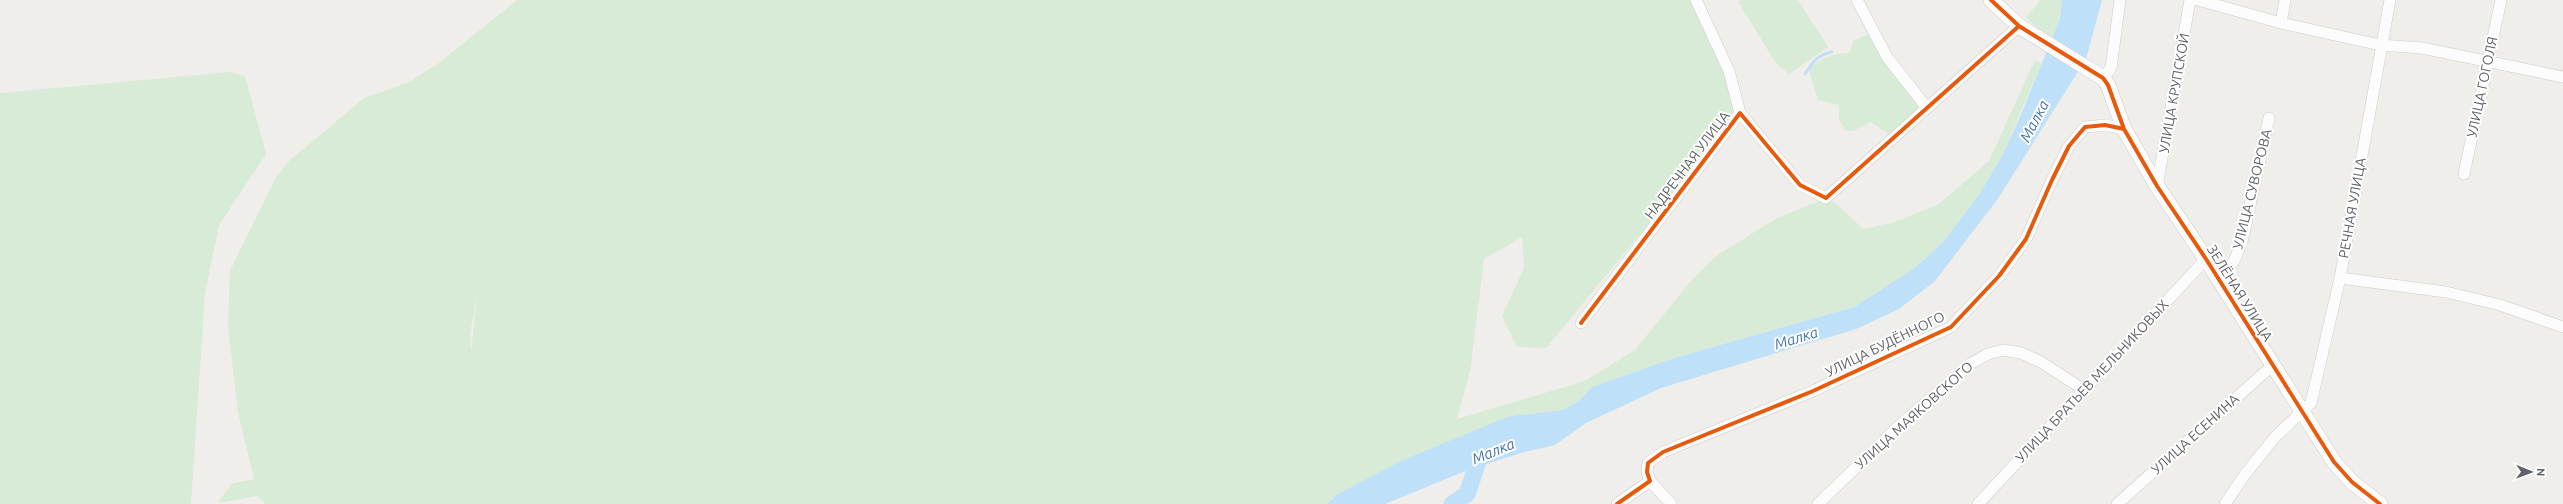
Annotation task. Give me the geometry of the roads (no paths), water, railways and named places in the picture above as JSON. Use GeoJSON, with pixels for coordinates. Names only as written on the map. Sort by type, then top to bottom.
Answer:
{"type":"FeatureCollection","features":[{"type":"Feature","properties":{"kind":"street"},"geometry":{"type":"LineString","coordinates":[[1696,0],[1729,71],[1740,113]]}},
{"type":"Feature","properties":{"kind":"street"},"geometry":{"type":"LineString","coordinates":[[1857,0],[1887,57],[1927,108]]}},
{"type":"Feature","properties":{"kind":"street"},"geometry":{"type":"LineString","coordinates":[[1991,0],[2019,26],[2103,78],[2111,68],[2120,0]]}},
{"type":"Feature","properties":{"kind":"street","name":"УЛИЦА КРУПСКОЙ"},"geometry":{"type":"LineString","coordinates":[[2157,186],[2190,0]]}},
{"type":"Feature","properties":{"kind":"street"},"geometry":{"type":"LineString","coordinates":[[2198,0],[2281,23],[2380,45],[2422,48],[2563,78]]}},
{"type":"Feature","properties":{"kind":"street"},"geometry":{"type":"LineString","coordinates":[[2281,23],[2285,0]]}},
{"type":"Feature","properties":{"kind":"street","name":"РЕЧНАЯ УЛИЦА"},"geometry":{"type":"LineString","coordinates":[[2225,504],[2246,473],[2276,436],[2311,403],[2340,278],[2380,45],[2390,0]]}},
{"type":"Feature","properties":{"kind":"street","name":"УЛИЦА ГОГОЛЯ"},"geometry":{"type":"LineString","coordinates":[[2464,174],[2500,0]]}},
{"type":"Feature","properties":{"kind":"street","name":"НАДРЕЧНАЯ УЛИЦА"},"geometry":{"type":"LineString","coordinates":[[1581,323],[1740,113],[1800,185],[1826,198],[2019,26]]}},
{"type":"Feature","properties":{"kind":"street","name":"ЗЕЛЁНАЯ УЛИЦА"},"geometry":{"type":"LineString","coordinates":[[2103,78],[2108,85],[2124,128],[2157,186],[2219,279],[2302,412],[2344,473],[2380,504]]}},
{"type":"Feature","properties":{"kind":"street","name":"УЛИЦА СУВОРОВА"},"geometry":{"type":"LineString","coordinates":[[2219,279],[2234,261],[2242,242],[2269,118]]}},
{"type":"Feature","properties":{"kind":"street","name":"УЛИЦА БУДЁННОГО"},"geometry":{"type":"LineString","coordinates":[[1650,481],[1647,472],[1648,463],[1663,452],[1813,391],[1951,326],[2000,276],[2026,239],[2069,146],[2085,127],[2106,125],[2124,128]]}},
{"type":"Feature","properties":{"kind":"street","name":"УЛИЦА БРАТЬЕВ МЕЛЬНИКОВЫХ"},"geometry":{"type":"LineString","coordinates":[[1978,504],[2206,259]]}},
{"type":"Feature","properties":{"kind":"street"},"geometry":{"type":"LineString","coordinates":[[2340,278],[2446,292],[2500,305],[2563,327]]}},
{"type":"Feature","properties":{"kind":"street","name":"УЛИЦА МАЯКОВСКОГО"},"geometry":{"type":"LineString","coordinates":[[1818,504],[1902,423],[1972,363],[1988,354],[2003,350],[2021,353],[2041,362],[2084,390]]}},
{"type":"Feature","properties":{"kind":"street","name":"УЛИЦА ЕСЕНИНА"},"geometry":{"type":"LineString","coordinates":[[2117,504],[2273,364]]}},
{"type":"Feature","properties":{"kind":"street"},"geometry":{"type":"LineString","coordinates":[[1617,504],[1650,481],[1671,504]]}},
{"type":"Feature","properties":{"kind":"water","name":"Малка"},"geometry":{"type":"Polygon","coordinates":[[[2062,0],[2102,0],[2086,59],[1997,200],[1935,281],[1899,309],[1856,329],[1661,388],[1586,423],[1555,445],[1521,453],[1468,470],[1385,504],[1327,504],[1336,495],[1403,460],[1510,416],[1563,410],[1581,399],[1592,387],[1674,358],[1854,307],[1916,267],[1943,242],[1979,195],[2003,154],[2020,117],[2060,18],[2062,0]]]}},
{"type":"Feature","properties":{"kind":"waterway"},"geometry":{"type":"LineString","coordinates":[[1805,74],[1810,66],[1819,57],[1832,52]]}},
{"type":"Feature","properties":{"kind":"waterway","name":"Малка"},"geometry":{"type":"LineString","coordinates":[[1452,504],[1467,494],[1480,456]]}}]}
